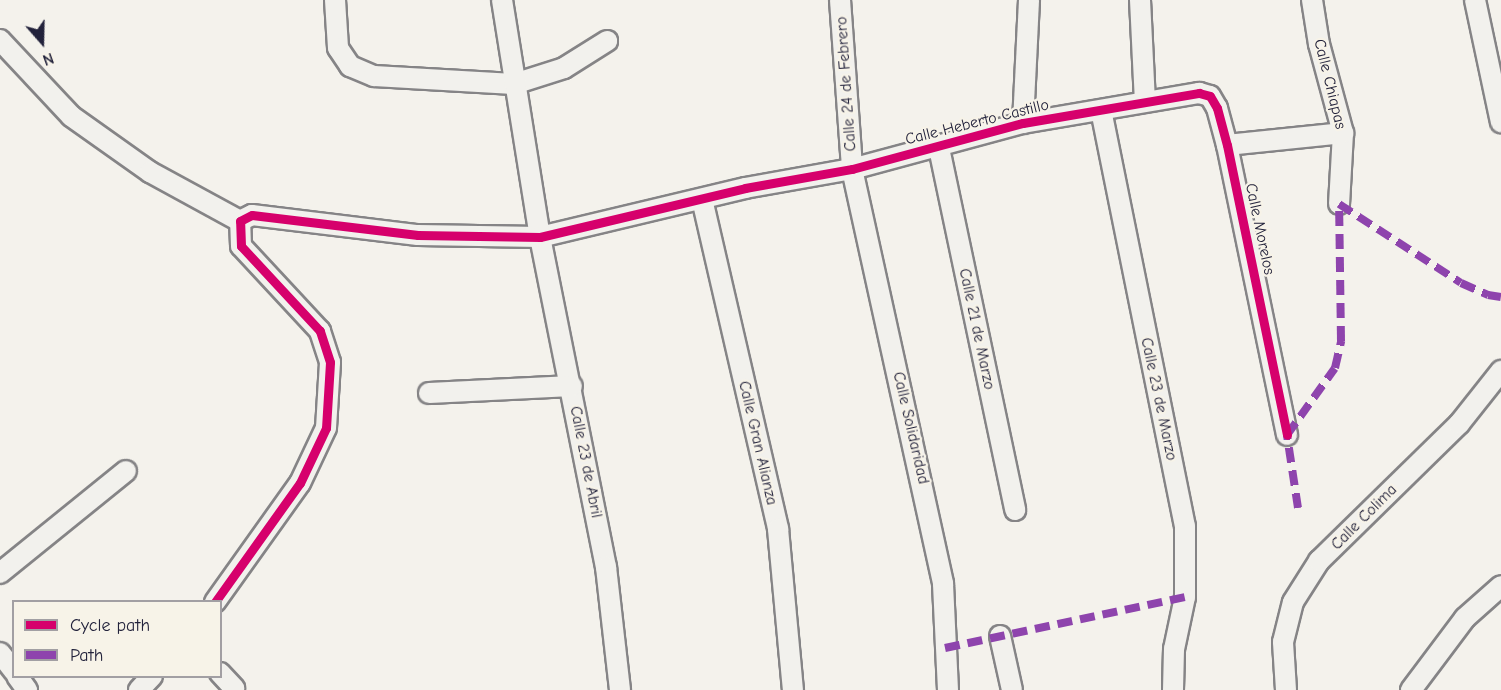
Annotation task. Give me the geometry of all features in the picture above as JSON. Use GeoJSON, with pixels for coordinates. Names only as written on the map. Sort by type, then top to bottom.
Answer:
{"type":"FeatureCollection","features":[{"type":"Feature","properties":{"kind":"street"},"geometry":{"type":"LineString","coordinates":[[335,0],[338,48],[350,66],[374,76],[514,84],[564,68],[607,40]]}},
{"type":"Feature","properties":{"kind":"street","name":"Calle 23 de Abril"},"geometry":{"type":"LineString","coordinates":[[502,0],[540,237],[572,386],[606,567],[620,690]]}},
{"type":"Feature","properties":{"kind":"street","name":"Calle 24 de Febrero"},"geometry":{"type":"LineString","coordinates":[[840,0],[852,169]]}},
{"type":"Feature","properties":{"kind":"street"},"geometry":{"type":"LineString","coordinates":[[1023,123],[1029,0]]}},
{"type":"Feature","properties":{"kind":"street"},"geometry":{"type":"LineString","coordinates":[[1140,0],[1145,101]]}},
{"type":"Feature","properties":{"kind":"street","name":"Calle Chiapas"},"geometry":{"type":"LineString","coordinates":[[1312,0],[1319,44],[1343,133],[1340,204]]}},
{"type":"Feature","properties":{"kind":"street"},"geometry":{"type":"LineString","coordinates":[[1475,0],[1501,122]]}},
{"type":"Feature","properties":{"kind":"street"},"geometry":{"type":"LineString","coordinates":[[0,40],[71,116],[150,172],[240,221]]}},
{"type":"Feature","properties":{"kind":"street","name":"Calle Morelos"},"geometry":{"type":"LineString","coordinates":[[1145,101],[1199,93],[1210,96],[1227,145],[1287,435]]}},
{"type":"Feature","properties":{"kind":"street","name":"Calle Heberto Castillo"},"geometry":{"type":"LineString","coordinates":[[702,199],[852,169],[939,148],[1023,123],[1145,101]]}},
{"type":"Feature","properties":{"kind":"street","name":"Calle 23 de Marzo"},"geometry":{"type":"LineString","coordinates":[[1101,110],[1185,526],[1185,597],[1174,649],[1173,690]]}},
{"type":"Feature","properties":{"kind":"street"},"geometry":{"type":"LineString","coordinates":[[1227,145],[1343,133]]}},
{"type":"Feature","properties":{"kind":"street","name":"Calle 21 de Marzo"},"geometry":{"type":"LineString","coordinates":[[939,148],[1015,510]]}},
{"type":"Feature","properties":{"kind":"street","name":"Calle Solidaridad"},"geometry":{"type":"LineString","coordinates":[[852,169],[943,584],[948,690]]}},
{"type":"Feature","properties":{"kind":"street"},"geometry":{"type":"LineString","coordinates":[[240,221],[252,215],[270,215],[418,235],[540,237],[702,199]]}},
{"type":"Feature","properties":{"kind":"street","name":"Calle Gran Alianza"},"geometry":{"type":"LineString","coordinates":[[702,199],[778,530],[793,690]]}},
{"type":"Feature","properties":{"kind":"street"},"geometry":{"type":"LineString","coordinates":[[216,600],[300,483],[326,428],[327,417],[330,362],[320,331],[250,259],[241,246],[240,221]]}},
{"type":"Feature","properties":{"kind":"street","name":"Calle Colima"},"geometry":{"type":"LineString","coordinates":[[1286,690],[1283,642],[1293,602],[1319,561],[1460,424],[1501,371]]}},
{"type":"Feature","properties":{"kind":"street"},"geometry":{"type":"LineString","coordinates":[[429,393],[572,386]]}},
{"type":"Feature","properties":{"kind":"street"},"geometry":{"type":"LineString","coordinates":[[0,573],[126,471]]}},
{"type":"Feature","properties":{"kind":"street"},"geometry":{"type":"LineString","coordinates":[[1411,690],[1420,674],[1465,618],[1501,586]]}},
{"type":"Feature","properties":{"kind":"street"},"geometry":{"type":"LineString","coordinates":[[1000,636],[1012,690]]}},
{"type":"Feature","properties":{"kind":"street"},"geometry":{"type":"LineString","coordinates":[[0,653],[12,668]]}},
{"type":"Feature","properties":{"kind":"street"},"geometry":{"type":"LineString","coordinates":[[222,675],[234,688]]}},
{"type":"Feature","properties":{"kind":"street"},"geometry":{"type":"LineString","coordinates":[[139,690],[150,678]]}},
{"type":"Feature","properties":{"kind":"marked path"},"geometry":{"type":"LineString","coordinates":[[1339,204],[1461,283],[1488,295],[1501,297]]}},
{"type":"Feature","properties":{"kind":"marked path"},"geometry":{"type":"LineString","coordinates":[[1298,508],[1287,435],[1335,368],[1341,341],[1339,204]]}},
{"type":"Feature","properties":{"kind":"marked path"},"geometry":{"type":"LineString","coordinates":[[945,648],[1185,597]]}},
{"type":"Feature","properties":{"kind":"cycle path"},"geometry":{"type":"LineString","coordinates":[[216,600],[300,483],[326,428],[330,362],[320,331],[241,246],[240,221],[252,215],[418,235],[540,237],[745,188],[852,169],[1023,123],[1199,93],[1210,96],[1217,108],[1227,145],[1287,435]]}}]}
